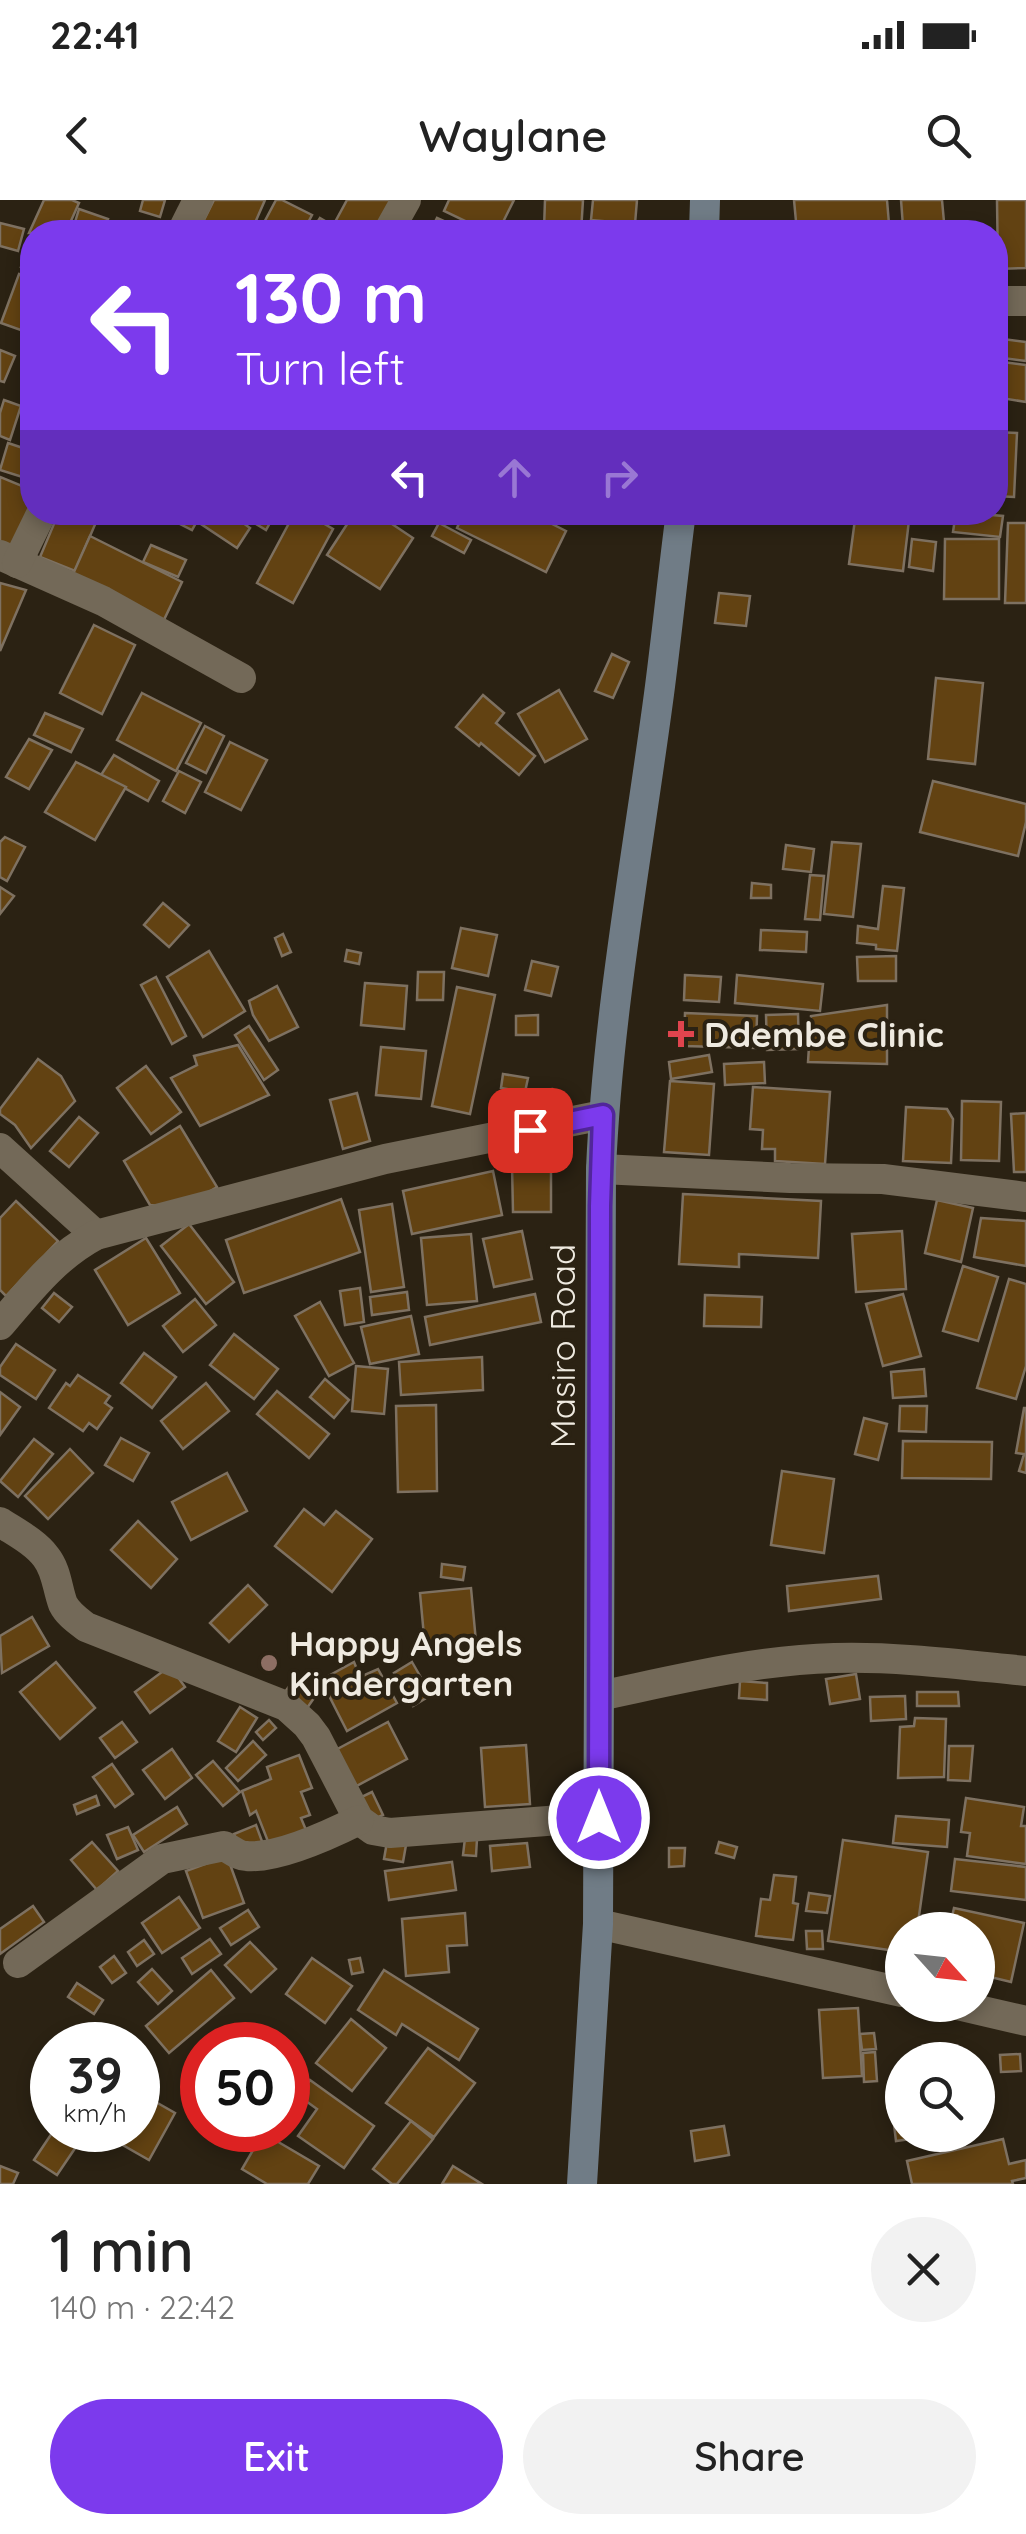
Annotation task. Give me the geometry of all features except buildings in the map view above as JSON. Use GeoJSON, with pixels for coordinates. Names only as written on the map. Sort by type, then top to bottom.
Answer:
{"type":"FeatureCollection","features":[{"type":"Feature","properties":{"kind":"main road","name":"Masiro Road"},"geometry":{"type":"LineString","coordinates":[[582,2184],[598,1924],[603,1115],[678,525]]}},
{"type":"Feature","properties":{"kind":"street"},"geometry":{"type":"LineString","coordinates":[[33,525],[9,559],[102,601],[242,678]]}},
{"type":"Feature","properties":{"kind":"street"},"geometry":{"type":"LineString","coordinates":[[0,1325],[71,1248],[96,1235],[385,1159],[603,1115]]}},
{"type":"Feature","properties":{"kind":"street"},"geometry":{"type":"LineString","coordinates":[[0,1148],[96,1235]]}},
{"type":"Feature","properties":{"kind":"street"},"geometry":{"type":"LineString","coordinates":[[601,1169],[883,1180],[1026,1197]]}},
{"type":"Feature","properties":{"kind":"street"},"geometry":{"type":"LineString","coordinates":[[0,1522],[47,1558],[64,1606],[86,1627],[266,1697],[296,1714],[316,1736],[360,1820],[373,1830],[390,1833],[599,1818]]}},
{"type":"Feature","properties":{"kind":"street"},"geometry":{"type":"LineString","coordinates":[[599,1696],[735,1668],[834,1658],[1026,1671]]}},
{"type":"Feature","properties":{"kind":"street"},"geometry":{"type":"LineString","coordinates":[[18,1963],[162,1858],[224,1846],[240,1856],[253,1856],[324,1838],[360,1820]]}},
{"type":"Feature","properties":{"kind":"street"},"geometry":{"type":"LineString","coordinates":[[598,1924],[885,1988]]}},
{"type":"Feature","properties":{"kind":"street"},"geometry":{"type":"LineString","coordinates":[[995,2014],[1026,2021]]}},
{"type":"Feature","properties":{"kind":"place","name":"Ddembe Clinic"},"geometry":{"type":"Point","coordinates":[681,1034]}},
{"type":"Feature","properties":{"kind":"place","name":"Happy Angels Kindergarten"},"geometry":{"type":"Point","coordinates":[269,1663]}},
{"type":"Feature","properties":{"kind":"route"},"geometry":{"type":"LineString","coordinates":[[530,1130],[603,1115],[599,1818]]}}]}
